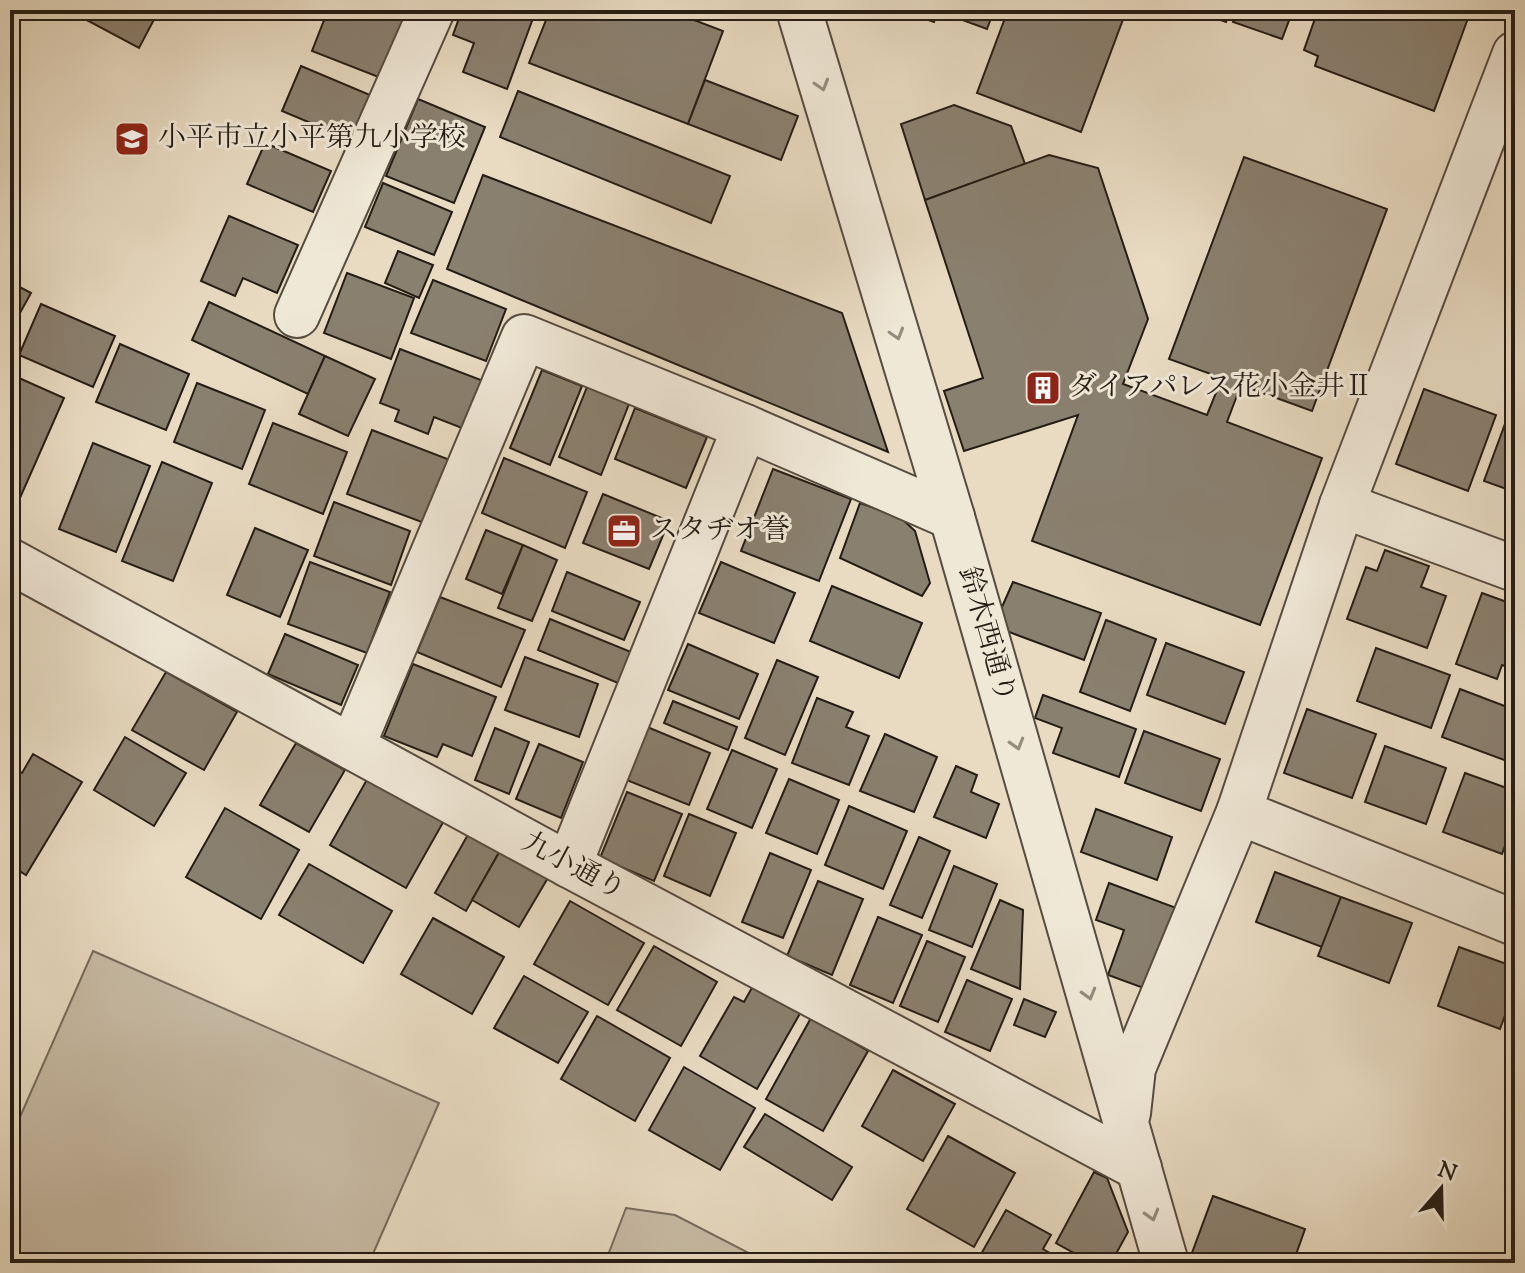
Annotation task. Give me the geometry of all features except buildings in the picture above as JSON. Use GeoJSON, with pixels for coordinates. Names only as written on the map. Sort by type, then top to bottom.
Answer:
{"type":"FeatureCollection","features":[{"type":"Feature","properties":{"kind":"street"},"geometry":{"type":"LineString","coordinates":[[297,315],[432,10]]}},
{"type":"Feature","properties":{"kind":"street","name":"鈴木西通り"},"geometry":{"type":"LineString","coordinates":[[799,10],[952,517],[1166,1263]]}},
{"type":"Feature","properties":{"kind":"street"},"geometry":{"type":"LineString","coordinates":[[1127,1124],[1133,1068],[1239,812],[1342,505],[1515,54]]}},
{"type":"Feature","properties":{"kind":"street"},"geometry":{"type":"LineString","coordinates":[[352,747],[524,337],[745,427],[952,517]]}},
{"type":"Feature","properties":{"kind":"street"},"geometry":{"type":"LineString","coordinates":[[569,865],[745,427]]}},
{"type":"Feature","properties":{"kind":"street"},"geometry":{"type":"LineString","coordinates":[[1342,505],[1515,569]]}},
{"type":"Feature","properties":{"kind":"street","name":"九小通り"},"geometry":{"type":"LineString","coordinates":[[14,576],[352,747],[1139,1168]]}},
{"type":"Feature","properties":{"kind":"street"},"geometry":{"type":"LineString","coordinates":[[1239,812],[1515,923]]}},
{"type":"Feature","properties":{"kind":"shaded area"},"geometry":{"type":"Polygon","coordinates":[[[93,951],[439,1103],[369,1263],[10,1263],[10,1114],[20,1117],[93,951]]]}},
{"type":"Feature","properties":{"kind":"shaded area"},"geometry":{"type":"Polygon","coordinates":[[[626,1208],[675,1215],[768,1263],[605,1263],[626,1208]]]}},
{"type":"Feature","properties":{"kind":"place","name":"小平市立小平第九小学校"},"geometry":{"type":"Point","coordinates":[132,139]}},
{"type":"Feature","properties":{"kind":"place","name":"ダイアパレス花小金井Ⅱ"},"geometry":{"type":"Point","coordinates":[1043,388]}},
{"type":"Feature","properties":{"kind":"place","name":"スタヂオ誉"},"geometry":{"type":"Point","coordinates":[624,531]}}]}
